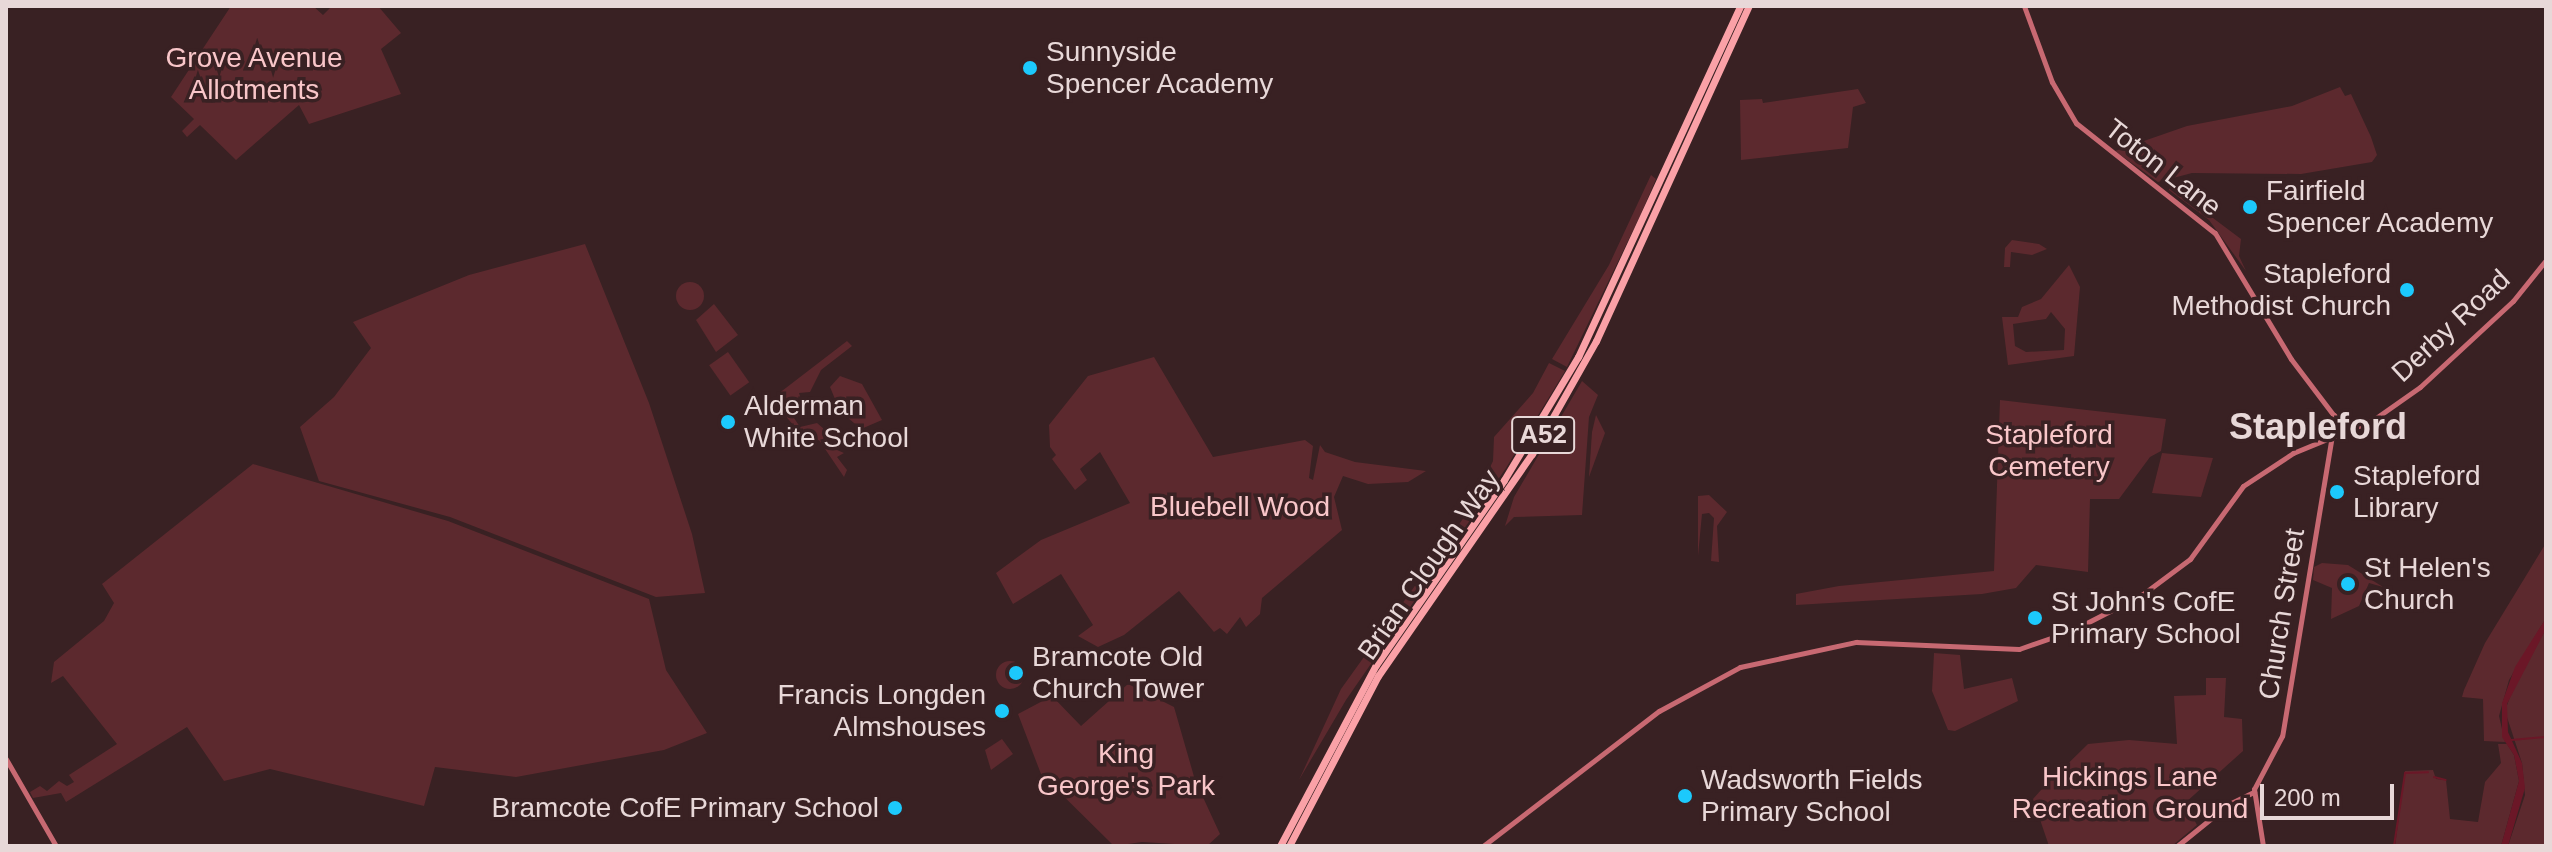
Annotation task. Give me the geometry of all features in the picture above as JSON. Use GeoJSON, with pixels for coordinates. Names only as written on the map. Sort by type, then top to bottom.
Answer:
{"type":"FeatureCollection","features":[{"type":"Feature","properties":{"kind":"highway","name":"Brian Clough Way"},"geometry":{"type":"LineString","coordinates":[[1280,846],[1376,665],[1511,470],[1578,357],[1740,6]]}},
{"type":"Feature","properties":{"kind":"highway","name":"Brian Clough Way"},"geometry":{"type":"LineString","coordinates":[[1289,846],[1378,676],[1532,454],[1590,353],[1749,6]]}},
{"type":"Feature","properties":{"kind":"main road","name":"Toton Lane"},"geometry":{"type":"LineString","coordinates":[[2024,6],[2052,82],[2076,123],[2215,233],[2291,359],[2349,430]]}},
{"type":"Feature","properties":{"kind":"main road","name":"Derby Road"},"geometry":{"type":"LineString","coordinates":[[1483,846],[1659,711],[1740,667],[1842,643],[2006,650],[2071,631],[2174,574],[2243,486],[2283,458],[2378,417],[2439,371],[2513,301],[2546,260]]}},
{"type":"Feature","properties":{"kind":"main road"},"geometry":{"type":"LineString","coordinates":[[2333,414],[2334,436]]}},
{"type":"Feature","properties":{"kind":"main road","name":"Church Street"},"geometry":{"type":"LineString","coordinates":[[2254,792],[2282,736],[2334,436]]}},
{"type":"Feature","properties":{"kind":"main road"},"geometry":{"type":"LineString","coordinates":[[6,759],[56,846]]}},
{"type":"Feature","properties":{"kind":"main road"},"geometry":{"type":"LineString","coordinates":[[2177,846],[2229,804],[2254,792],[2263,846]]}},
{"type":"Feature","properties":{"kind":"green space","name":"Grove Avenue Allotments"},"geometry":{"type":"Polygon","coordinates":[[[231,6],[313,6],[323,15],[332,6],[378,6],[401,33],[381,49],[401,94],[309,124],[299,105],[236,160],[200,125],[187,137],[182,131],[194,119],[171,97],[231,6]]]}},
{"type":"Feature","properties":{"kind":"green space"},"geometry":{"type":"Polygon","coordinates":[[[2340,87],[2345,96],[2351,94],[2371,137],[2377,155],[2372,162],[2301,174],[2192,173],[2158,182],[2115,151],[2187,126],[2292,106],[2340,87]]]}},
{"type":"Feature","properties":{"kind":"green space"},"geometry":{"type":"Polygon","coordinates":[[[1858,89],[1866,103],[1853,107],[1848,148],[1741,160],[1740,100],[1762,99],[1763,103],[1858,89]]]}},
{"type":"Feature","properties":{"kind":"green space"},"geometry":{"type":"Polygon","coordinates":[[[1651,175],[1656,179],[1640,216],[1567,367],[1552,359],[1609,265],[1651,175]]]}},
{"type":"Feature","properties":{"kind":"green space"},"geometry":{"type":"Polygon","coordinates":[[[2169,185],[2241,239],[2239,256],[2246,271],[2209,220],[2169,190],[2169,185]]]}},
{"type":"Feature","properties":{"kind":"green space"},"geometry":{"type":"Polygon","coordinates":[[[2012,240],[2039,244],[2047,249],[2032,255],[2011,252],[2010,267],[2004,267],[2005,248],[2012,240]]]}},
{"type":"Feature","properties":{"kind":"green space"},"geometry":{"type":"Polygon","coordinates":[[[585,244],[649,403],[692,534],[705,593],[656,597],[450,517],[319,481],[300,427],[334,397],[371,348],[353,322],[469,275],[585,244]]]}},
{"type":"Feature","properties":{"kind":"green space"},"geometry":{"type":"Polygon","coordinates":[[[2069,265],[2080,287],[2074,356],[2008,365],[2002,317],[2018,317],[2022,307],[2041,299],[2069,265]],[[2051,312],[2046,319],[2013,324],[2015,346],[2026,352],[2064,350],[2065,329],[2051,312]]]}},
{"type":"Feature","properties":{"kind":"green space"},"geometry":{"type":"Polygon","coordinates":[[[690,282],[700,286],[704,296],[700,306],[690,310],[680,306],[676,296],[680,286],[690,282]]]}},
{"type":"Feature","properties":{"kind":"green space"},"geometry":{"type":"Polygon","coordinates":[[[714,304],[738,335],[716,352],[696,320],[714,304]]]}},
{"type":"Feature","properties":{"kind":"green space"},"geometry":{"type":"Polygon","coordinates":[[[847,341],[852,346],[821,370],[810,392],[799,393],[805,411],[794,418],[800,427],[817,423],[824,429],[823,444],[844,453],[837,457],[847,470],[844,477],[819,440],[807,444],[792,432],[795,427],[776,405],[778,394],[847,341]]]}},
{"type":"Feature","properties":{"kind":"green space"},"geometry":{"type":"Polygon","coordinates":[[[728,352],[749,382],[730,396],[709,365],[728,352]]]}},
{"type":"Feature","properties":{"kind":"green space","name":"Bluebell Wood"},"geometry":{"type":"Polygon","coordinates":[[[1154,357],[1213,457],[1305,440],[1313,446],[1309,478],[1313,480],[1320,445],[1325,452],[1355,462],[1426,471],[1408,482],[1368,484],[1343,476],[1334,497],[1342,530],[1262,598],[1260,614],[1246,627],[1240,617],[1227,634],[1220,628],[1214,632],[1179,591],[1124,635],[1098,647],[1078,636],[1093,625],[1061,574],[1013,604],[996,573],[1041,540],[1130,503],[1100,452],[1080,469],[1087,480],[1075,490],[1052,459],[1056,455],[1050,447],[1049,425],[1088,376],[1154,357]]]}},
{"type":"Feature","properties":{"kind":"green space"},"geometry":{"type":"Polygon","coordinates":[[[1549,363],[1565,371],[1506,468],[1346,700],[1299,780],[1341,689],[1470,509],[1493,461],[1494,437],[1533,393],[1549,363]]]}},
{"type":"Feature","properties":{"kind":"green space"},"geometry":{"type":"Polygon","coordinates":[[[840,376],[862,384],[882,420],[861,429],[840,411],[830,387],[840,376]]]}},
{"type":"Feature","properties":{"kind":"green space"},"geometry":{"type":"Polygon","coordinates":[[[1582,381],[1598,395],[1589,417],[1582,515],[1514,517],[1505,526],[1514,497],[1582,381]]]}},
{"type":"Feature","properties":{"kind":"green space","name":"Stapleford Cemetery"},"geometry":{"type":"Polygon","coordinates":[[[2000,400],[2166,419],[2161,451],[2150,457],[2119,499],[2090,499],[2088,572],[2036,565],[2016,588],[1982,594],[1796,605],[1796,594],[1839,586],[1994,571],[2000,400]]]}},
{"type":"Feature","properties":{"kind":"green space"},"geometry":{"type":"Polygon","coordinates":[[[1596,415],[1605,433],[1589,477],[1592,432],[1596,415]]]}},
{"type":"Feature","properties":{"kind":"green space"},"geometry":{"type":"Polygon","coordinates":[[[2162,453],[2213,458],[2201,497],[2152,493],[2162,453]]]}},
{"type":"Feature","properties":{"kind":"green space"},"geometry":{"type":"Polygon","coordinates":[[[253,464],[448,521],[649,599],[666,670],[707,733],[664,750],[516,777],[435,767],[424,806],[270,769],[224,781],[187,727],[66,802],[61,793],[33,798],[30,792],[40,786],[47,791],[59,781],[67,786],[74,782],[69,775],[117,744],[63,676],[51,683],[54,662],[104,621],[114,603],[102,584],[253,464]]]}},
{"type":"Feature","properties":{"kind":"green space"},"geometry":{"type":"Polygon","coordinates":[[[1709,495],[1727,512],[1717,526],[1719,562],[1711,561],[1714,518],[1709,513],[1702,514],[1698,556],[1698,496],[1709,495]]]}},
{"type":"Feature","properties":{"kind":"green space"},"geometry":{"type":"Polygon","coordinates":[[[2546,543],[2546,618],[2509,680],[2499,716],[2505,742],[2484,741],[2483,699],[2462,697],[2464,690],[2485,643],[2546,543]]]}},
{"type":"Feature","properties":{"kind":"green space"},"geometry":{"type":"Polygon","coordinates":[[[2322,563],[2348,565],[2383,587],[2369,583],[2359,606],[2331,619],[2332,588],[2313,580],[2314,567],[2322,563]]]}},
{"type":"Feature","properties":{"kind":"green space"},"geometry":{"type":"Polygon","coordinates":[[[2546,629],[2546,846],[2508,846],[2525,795],[2522,763],[2505,711],[2517,677],[2546,629]]]}},
{"type":"Feature","properties":{"kind":"green space"},"geometry":{"type":"Polygon","coordinates":[[[1934,653],[1960,655],[1964,689],[2012,678],[2018,701],[1955,731],[1948,730],[1932,691],[1934,653]]]}},
{"type":"Feature","properties":{"kind":"green space"},"geometry":{"type":"Polygon","coordinates":[[[1010,661],[1020,665],[1024,675],[1020,685],[1010,689],[1000,685],[996,675],[1000,665],[1010,661]]]}},
{"type":"Feature","properties":{"kind":"green space","name":"Hickings Lane Recreation Ground"},"geometry":{"type":"Polygon","coordinates":[[[2206,678],[2226,678],[2224,717],[2242,719],[2243,751],[2185,803],[2197,825],[2172,846],[2049,846],[2033,799],[2041,790],[2088,744],[2129,740],[2177,744],[2174,696],[2206,695],[2206,678]]]}},
{"type":"Feature","properties":{"kind":"green space","name":"King George's Park"},"geometry":{"type":"Polygon","coordinates":[[[1128,684],[1174,707],[1195,780],[1220,834],[1207,846],[1142,842],[1114,846],[1041,774],[1018,714],[1052,696],[1081,726],[1128,684]]]}},
{"type":"Feature","properties":{"kind":"green space"},"geometry":{"type":"Polygon","coordinates":[[[1002,739],[1013,754],[991,770],[985,750],[1002,739]]]}},
{"type":"Feature","properties":{"kind":"green space"},"geometry":{"type":"Polygon","coordinates":[[[2498,744],[2507,744],[2514,755],[2519,781],[2501,846],[2395,846],[2405,771],[2433,770],[2436,779],[2446,780],[2450,819],[2478,822],[2485,782],[2501,763],[2498,744]]]}},
{"type":"Feature","properties":{"kind":"shaded area"},"geometry":{"type":"Polygon","coordinates":[[[2546,618],[2546,629],[2507,704],[2508,732],[2522,763],[2525,788],[2508,846],[2501,846],[2519,781],[2514,755],[2502,737],[2502,703],[2515,667],[2546,618]]]}},
{"type":"Feature","properties":{"kind":"waterway"},"geometry":{"type":"LineString","coordinates":[[2511,740],[2546,737]]}},
{"type":"Feature","properties":{"kind":"waterway"},"geometry":{"type":"LineString","coordinates":[[2394,846],[2405,773],[2428,772]]}},
{"type":"Feature","properties":{"kind":"waterway"},"geometry":{"type":"LineString","coordinates":[[2434,777],[2446,780]]}},
{"type":"Feature","properties":{"kind":"place","name":"Sunnyside Spencer Academy"},"geometry":{"type":"Point","coordinates":[1030,68]}},
{"type":"Feature","properties":{"kind":"place","name":"Fairfield Spencer Academy"},"geometry":{"type":"Point","coordinates":[2250,207]}},
{"type":"Feature","properties":{"kind":"place","name":"Stapleford Methodist Church"},"geometry":{"type":"Point","coordinates":[2407,290]}},
{"type":"Feature","properties":{"kind":"place","name":"Alderman White School"},"geometry":{"type":"Point","coordinates":[728,422]}},
{"type":"Feature","properties":{"kind":"place","name":"Stapleford Library"},"geometry":{"type":"Point","coordinates":[2337,492]}},
{"type":"Feature","properties":{"kind":"place","name":"St Helen's Church"},"geometry":{"type":"Point","coordinates":[2348,584]}},
{"type":"Feature","properties":{"kind":"place","name":"St John's CofE Primary School"},"geometry":{"type":"Point","coordinates":[2035,618]}},
{"type":"Feature","properties":{"kind":"place","name":"Bramcote Old Church Tower"},"geometry":{"type":"Point","coordinates":[1016,673]}},
{"type":"Feature","properties":{"kind":"place","name":"Francis Longden Almshouses"},"geometry":{"type":"Point","coordinates":[1002,711]}},
{"type":"Feature","properties":{"kind":"place","name":"Wadsworth Fields Primary School"},"geometry":{"type":"Point","coordinates":[1685,796]}},
{"type":"Feature","properties":{"kind":"place","name":"Bramcote CofE Primary School"},"geometry":{"type":"Point","coordinates":[895,808]}},
{"type":"Feature","properties":{"kind":"district","name":"Stapleford"},"geometry":{"type":"Point","coordinates":[2318,427]}}]}
